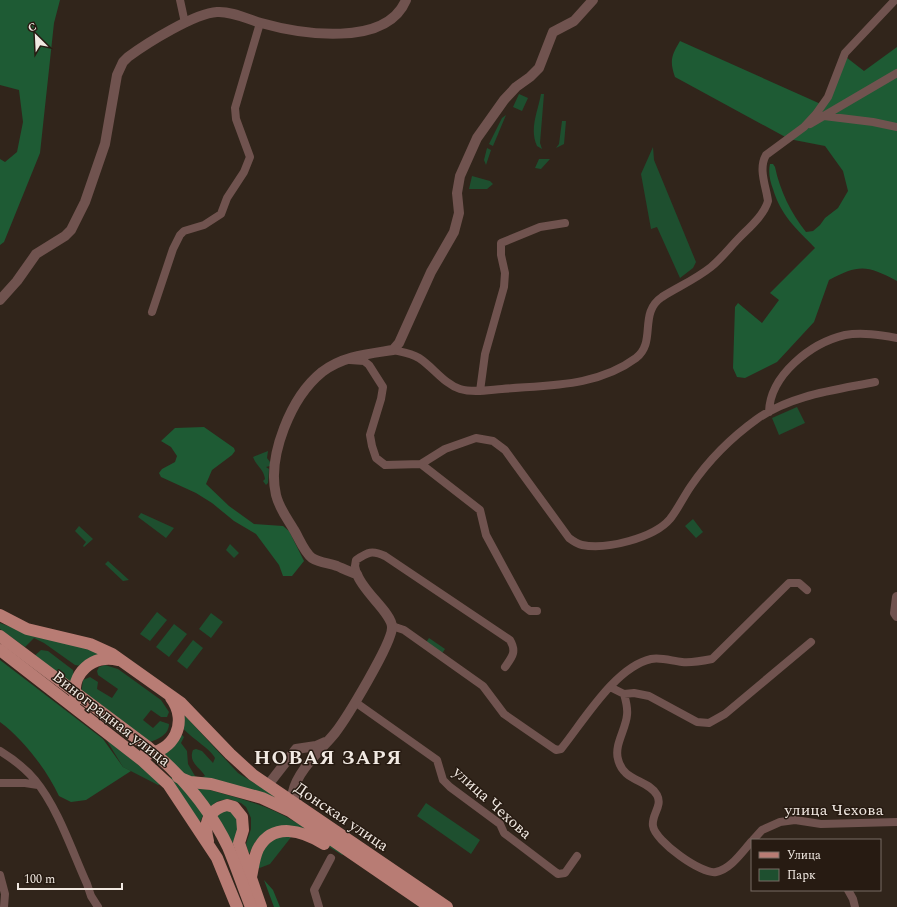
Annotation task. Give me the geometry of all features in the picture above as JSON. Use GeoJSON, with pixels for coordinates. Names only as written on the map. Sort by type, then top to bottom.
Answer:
{"type":"FeatureCollection","features":[{"type":"Feature","properties":{"kind":"main road","name":"Донская улица"},"geometry":{"type":"LineString","coordinates":[[0,615],[27,629],[90,644],[105,650],[128,664],[186,707],[230,754],[268,785],[447,907]]}},
{"type":"Feature","properties":{"kind":"main road"},"geometry":{"type":"LineString","coordinates":[[0,636],[148,747],[168,764],[203,805],[227,847],[251,907]]}},
{"type":"Feature","properties":{"kind":"main road","name":"Виноградная улица"},"geometry":{"type":"LineString","coordinates":[[0,650],[153,769],[168,784],[217,858],[237,907]]}},
{"type":"Feature","properties":{"kind":"main road"},"geometry":{"type":"LineString","coordinates":[[88,719],[80,710],[75,697],[75,684],[81,672],[91,663],[103,658],[116,659],[128,664]]}},
{"type":"Feature","properties":{"kind":"main road"},"geometry":{"type":"LineString","coordinates":[[125,747],[137,753],[150,754],[163,749],[173,740],[178,728],[179,715],[174,703],[166,693]]}},
{"type":"Feature","properties":{"kind":"main road","name":"Донская улица"},"geometry":{"type":"LineString","coordinates":[[125,747],[181,779],[262,798],[290,811],[373,870],[430,907]]}},
{"type":"Feature","properties":{"kind":"main road"},"geometry":{"type":"LineString","coordinates":[[209,844],[206,827],[209,816],[220,807],[227,805],[234,807],[240,813],[243,821],[243,830],[239,843],[261,907]]}},
{"type":"Feature","properties":{"kind":"main road"},"geometry":{"type":"LineString","coordinates":[[251,877],[255,857],[261,844],[272,835],[285,831],[299,832],[312,836],[340,855],[373,870]]}},
{"type":"Feature","properties":{"kind":"street"},"geometry":{"type":"LineString","coordinates":[[180,0],[185,23]]}},
{"type":"Feature","properties":{"kind":"street"},"geometry":{"type":"LineString","coordinates":[[0,300],[17,281],[36,254],[65,236],[71,230],[85,202],[105,144],[117,75],[123,62],[137,51],[185,23],[209,13],[219,12],[298,31],[358,32],[376,28],[386,23],[403,8],[406,0]]}},
{"type":"Feature","properties":{"kind":"street"},"geometry":{"type":"LineString","coordinates":[[393,350],[400,343],[431,272],[454,232],[459,213],[457,193],[460,176],[477,138],[504,100],[516,87],[530,77],[539,68],[553,32],[574,21],[593,0]]}},
{"type":"Feature","properties":{"kind":"street"},"geometry":{"type":"LineString","coordinates":[[804,127],[828,97],[845,53],[895,0]]}},
{"type":"Feature","properties":{"kind":"street"},"geometry":{"type":"LineString","coordinates":[[152,312],[173,249],[180,235],[184,231],[204,225],[221,214],[227,198],[244,172],[250,157],[236,119],[235,108],[260,23]]}},
{"type":"Feature","properties":{"kind":"street"},"geometry":{"type":"LineString","coordinates":[[357,574],[337,566],[321,563],[310,557],[280,507],[276,495],[274,481],[280,438],[289,416],[311,384],[322,372],[354,356],[393,350],[408,353],[419,358],[448,382],[460,389],[480,390],[550,386],[585,381],[605,375],[637,357],[645,345],[648,314],[654,305],[661,298],[709,268],[749,228],[766,207],[768,201],[762,170],[763,161],[772,150],[783,144],[804,127],[897,73]]}},
{"type":"Feature","properties":{"kind":"street"},"geometry":{"type":"LineString","coordinates":[[824,116],[873,122],[897,127]]}},
{"type":"Feature","properties":{"kind":"street"},"geometry":{"type":"LineString","coordinates":[[480,390],[485,354],[504,287],[505,273],[501,255],[501,243],[540,227],[565,224]]}},
{"type":"Feature","properties":{"kind":"street"},"geometry":{"type":"LineString","coordinates":[[769,412],[771,394],[786,373],[798,360],[812,349],[826,341],[846,335],[877,334],[897,338]]}},
{"type":"Feature","properties":{"kind":"street"},"geometry":{"type":"LineString","coordinates":[[340,362],[354,360],[364,361],[375,371],[383,387],[382,399],[370,435],[376,458],[385,465],[405,466],[421,464],[458,443],[476,438],[493,441],[505,450],[569,538],[582,545],[617,544],[646,534],[670,519],[692,485],[722,450],[742,431],[769,412],[803,398],[875,382]]}},
{"type":"Feature","properties":{"kind":"street"},"geometry":{"type":"LineString","coordinates":[[421,464],[480,510],[486,535],[526,607],[530,611],[538,611]]}},
{"type":"Feature","properties":{"kind":"street"},"geometry":{"type":"LineString","coordinates":[[298,806],[294,796],[294,787],[355,702],[375,668],[390,636],[392,626],[388,617],[362,586],[355,566],[356,560],[366,554],[375,552],[385,556],[510,640],[514,647],[514,654],[505,667]]}},
{"type":"Feature","properties":{"kind":"street"},"geometry":{"type":"LineString","coordinates":[[392,626],[404,630],[483,686],[504,714],[556,750],[561,750],[610,687],[636,666],[652,659],[681,662],[712,659],[789,583],[800,583],[807,590]]}},
{"type":"Feature","properties":{"kind":"street"},"geometry":{"type":"LineString","coordinates":[[897,597],[895,613],[897,616]]}},
{"type":"Feature","properties":{"kind":"street"},"geometry":{"type":"LineString","coordinates":[[610,687],[624,694],[634,693],[649,696],[697,722],[709,723],[725,714],[811,642]]}},
{"type":"Feature","properties":{"kind":"street","name":"улица Чехова"},"geometry":{"type":"LineString","coordinates":[[624,694],[628,716],[617,757],[623,770],[631,778],[653,790],[656,794],[659,805],[653,818],[652,826],[655,835],[662,843],[704,870],[712,873],[721,871],[728,867],[751,841]]}},
{"type":"Feature","properties":{"kind":"street","name":"улица Чехова"},"geometry":{"type":"LineString","coordinates":[[355,702],[437,760],[443,780],[450,787],[500,824],[504,833],[558,874],[564,873],[577,856]]}},
{"type":"Feature","properties":{"kind":"street"},"geometry":{"type":"LineString","coordinates":[[268,785],[292,752],[299,748],[316,746],[329,740]]}},
{"type":"Feature","properties":{"kind":"street"},"geometry":{"type":"LineString","coordinates":[[307,748],[311,753],[312,760]]}},
{"type":"Feature","properties":{"kind":"street"},"geometry":{"type":"LineString","coordinates":[[0,751],[20,764],[38,785],[57,818],[91,896],[98,907]]}},
{"type":"Feature","properties":{"kind":"street"},"geometry":{"type":"LineString","coordinates":[[0,783],[25,783],[38,785]]}},
{"type":"Feature","properties":{"kind":"street","name":"улица Чехова"},"geometry":{"type":"LineString","coordinates":[[753,839],[762,830],[780,822],[795,820],[821,824],[897,822]]}},
{"type":"Feature","properties":{"kind":"street"},"geometry":{"type":"LineString","coordinates":[[741,852],[751,847]]}},
{"type":"Feature","properties":{"kind":"street"},"geometry":{"type":"LineString","coordinates":[[319,907],[314,890],[331,858]]}},
{"type":"Feature","properties":{"kind":"street"},"geometry":{"type":"LineString","coordinates":[[0,875],[5,894],[4,907]]}},
{"type":"Feature","properties":{"kind":"street"},"geometry":{"type":"LineString","coordinates":[[849,891],[855,907]]}},
{"type":"Feature","properties":{"kind":"green space"},"geometry":{"type":"Polygon","coordinates":[[[0,0],[60,0],[54,23],[40,153],[4,242],[0,245],[0,159],[5,162],[17,152],[23,122],[19,90],[0,85],[0,0]]]}},
{"type":"Feature","properties":{"kind":"green space"},"geometry":{"type":"Polygon","coordinates":[[[680,41],[823,105],[842,54],[864,71],[897,47],[897,281],[878,272],[863,268],[848,271],[829,280],[814,322],[777,362],[745,378],[737,377],[733,368],[735,307],[738,303],[762,323],[779,300],[770,293],[815,248],[795,228],[780,207],[770,180],[770,164],[773,164],[775,167],[780,185],[787,201],[806,232],[813,231],[825,218],[838,208],[848,191],[843,171],[825,146],[789,139],[675,77],[672,66],[672,58],[680,41]]]}},
{"type":"Feature","properties":{"kind":"green space"},"geometry":{"type":"Polygon","coordinates":[[[519,94],[528,98],[522,111],[513,107],[519,94]]]}},
{"type":"Feature","properties":{"kind":"green space"},"geometry":{"type":"Polygon","coordinates":[[[541,94],[544,94],[540,143],[542,149],[537,146],[534,133],[535,120],[541,94]]]}},
{"type":"Feature","properties":{"kind":"green space"},"geometry":{"type":"Polygon","coordinates":[[[506,115],[493,146],[489,144],[502,118],[506,115]]]}},
{"type":"Feature","properties":{"kind":"green space"},"geometry":{"type":"Polygon","coordinates":[[[562,121],[566,121],[564,144],[556,148],[559,144],[562,121]]]}},
{"type":"Feature","properties":{"kind":"green space"},"geometry":{"type":"Polygon","coordinates":[[[653,147],[654,160],[696,262],[693,268],[680,278],[657,227],[651,229],[641,174],[653,147]]]}},
{"type":"Feature","properties":{"kind":"green space"},"geometry":{"type":"Polygon","coordinates":[[[487,148],[491,150],[486,165],[484,160],[487,148]]]}},
{"type":"Feature","properties":{"kind":"green space"},"geometry":{"type":"Polygon","coordinates":[[[539,159],[550,159],[541,169],[535,168],[539,159]]]}},
{"type":"Feature","properties":{"kind":"green space"},"geometry":{"type":"Polygon","coordinates":[[[472,176],[490,181],[493,184],[487,189],[469,189],[472,176]]]}},
{"type":"Feature","properties":{"kind":"green space"},"geometry":{"type":"Polygon","coordinates":[[[797,407],[805,423],[779,435],[772,418],[797,407]]]}},
{"type":"Feature","properties":{"kind":"green space"},"geometry":{"type":"Polygon","coordinates":[[[204,427],[234,448],[235,451],[212,470],[206,484],[229,506],[254,524],[283,526],[289,531],[304,561],[292,576],[283,576],[279,565],[256,534],[234,521],[212,503],[196,493],[161,477],[159,473],[162,469],[175,462],[177,456],[171,447],[161,441],[175,428],[204,427]]]}},
{"type":"Feature","properties":{"kind":"green space"},"geometry":{"type":"Polygon","coordinates":[[[268,451],[267,458],[270,462],[270,466],[266,467],[269,469],[268,483],[266,485],[263,481],[265,479],[263,473],[253,457],[268,451]]]}},
{"type":"Feature","properties":{"kind":"green space"},"geometry":{"type":"Polygon","coordinates":[[[141,513],[174,528],[166,538],[138,517],[141,513]]]}},
{"type":"Feature","properties":{"kind":"green space"},"geometry":{"type":"Polygon","coordinates":[[[693,519],[703,532],[696,538],[685,526],[693,519]]]}},
{"type":"Feature","properties":{"kind":"green space"},"geometry":{"type":"Polygon","coordinates":[[[79,526],[93,539],[84,547],[83,546],[86,542],[75,531],[79,526]]]}},
{"type":"Feature","properties":{"kind":"green space"},"geometry":{"type":"Polygon","coordinates":[[[230,544],[239,553],[234,558],[226,550],[230,544]]]}},
{"type":"Feature","properties":{"kind":"green space"},"geometry":{"type":"Polygon","coordinates":[[[108,561],[129,580],[123,581],[105,564],[108,561]]]}},
{"type":"Feature","properties":{"kind":"green space"},"geometry":{"type":"Polygon","coordinates":[[[157,612],[167,620],[150,641],[140,634],[157,612]]]}},
{"type":"Feature","properties":{"kind":"green space"},"geometry":{"type":"Polygon","coordinates":[[[211,613],[223,622],[211,638],[199,629],[211,613]]]}},
{"type":"Feature","properties":{"kind":"green space"},"geometry":{"type":"Polygon","coordinates":[[[0,623],[30,634],[68,642],[102,654],[81,666],[75,665],[44,643],[34,638],[25,647],[0,629],[0,623]]]}},
{"type":"Feature","properties":{"kind":"green space"},"geometry":{"type":"Polygon","coordinates":[[[174,624],[187,634],[169,657],[156,647],[174,624]]]}},
{"type":"Feature","properties":{"kind":"green space"},"geometry":{"type":"Polygon","coordinates":[[[429,638],[445,649],[441,655],[425,644],[429,638]]]}},
{"type":"Feature","properties":{"kind":"green space"},"geometry":{"type":"Polygon","coordinates":[[[193,640],[203,648],[187,669],[177,661],[193,640]]]}},
{"type":"Feature","properties":{"kind":"green space"},"geometry":{"type":"Polygon","coordinates":[[[41,650],[48,651],[73,670],[74,677],[71,683],[32,658],[41,650]]]}},
{"type":"Feature","properties":{"kind":"green space"},"geometry":{"type":"Polygon","coordinates":[[[0,660],[103,739],[123,767],[131,771],[86,800],[71,802],[59,796],[48,776],[34,756],[9,729],[0,722],[0,660]]]}},
{"type":"Feature","properties":{"kind":"green space"},"geometry":{"type":"Polygon","coordinates":[[[105,665],[118,669],[161,700],[169,712],[167,717],[161,717],[151,710],[143,720],[153,728],[160,721],[169,724],[165,734],[147,743],[81,694],[83,680],[90,677],[98,682],[97,689],[112,698],[118,689],[98,675],[97,671],[99,667],[105,665]]]}},
{"type":"Feature","properties":{"kind":"green space"},"geometry":{"type":"Polygon","coordinates":[[[178,708],[238,773],[298,810],[290,809],[185,777],[161,751],[181,734],[184,737],[181,743],[187,751],[188,764],[195,776],[200,778],[205,776],[193,762],[193,750],[196,749],[202,751],[213,763],[215,758],[213,754],[188,734],[180,725],[178,708]]]}},
{"type":"Feature","properties":{"kind":"green space"},"geometry":{"type":"Polygon","coordinates":[[[104,736],[161,784],[158,785],[123,767],[104,736]]]}},
{"type":"Feature","properties":{"kind":"green space"},"geometry":{"type":"Polygon","coordinates":[[[165,775],[189,784],[253,802],[275,811],[306,828],[344,854],[342,855],[307,833],[255,842],[249,854],[246,844],[251,829],[251,818],[246,807],[241,803],[229,799],[218,801],[205,811],[200,822],[165,775]]]}},
{"type":"Feature","properties":{"kind":"green space"},"geometry":{"type":"Polygon","coordinates":[[[426,803],[480,840],[471,854],[417,816],[426,803]]]}},
{"type":"Feature","properties":{"kind":"green space"},"geometry":{"type":"Polygon","coordinates":[[[223,811],[231,811],[239,819],[235,848],[216,815],[223,811]]]}},
{"type":"Feature","properties":{"kind":"green space"},"geometry":{"type":"Polygon","coordinates":[[[292,836],[270,864],[257,869],[262,849],[277,837],[292,836]]]}},
{"type":"Feature","properties":{"kind":"green space"},"geometry":{"type":"Polygon","coordinates":[[[264,880],[273,890],[280,907],[274,907],[264,880]]]}},
{"type":"Feature","properties":{"kind":"district","name":"НОВАЯ ЗАРЯ"},"geometry":{"type":"Point","coordinates":[328,757]}}]}
